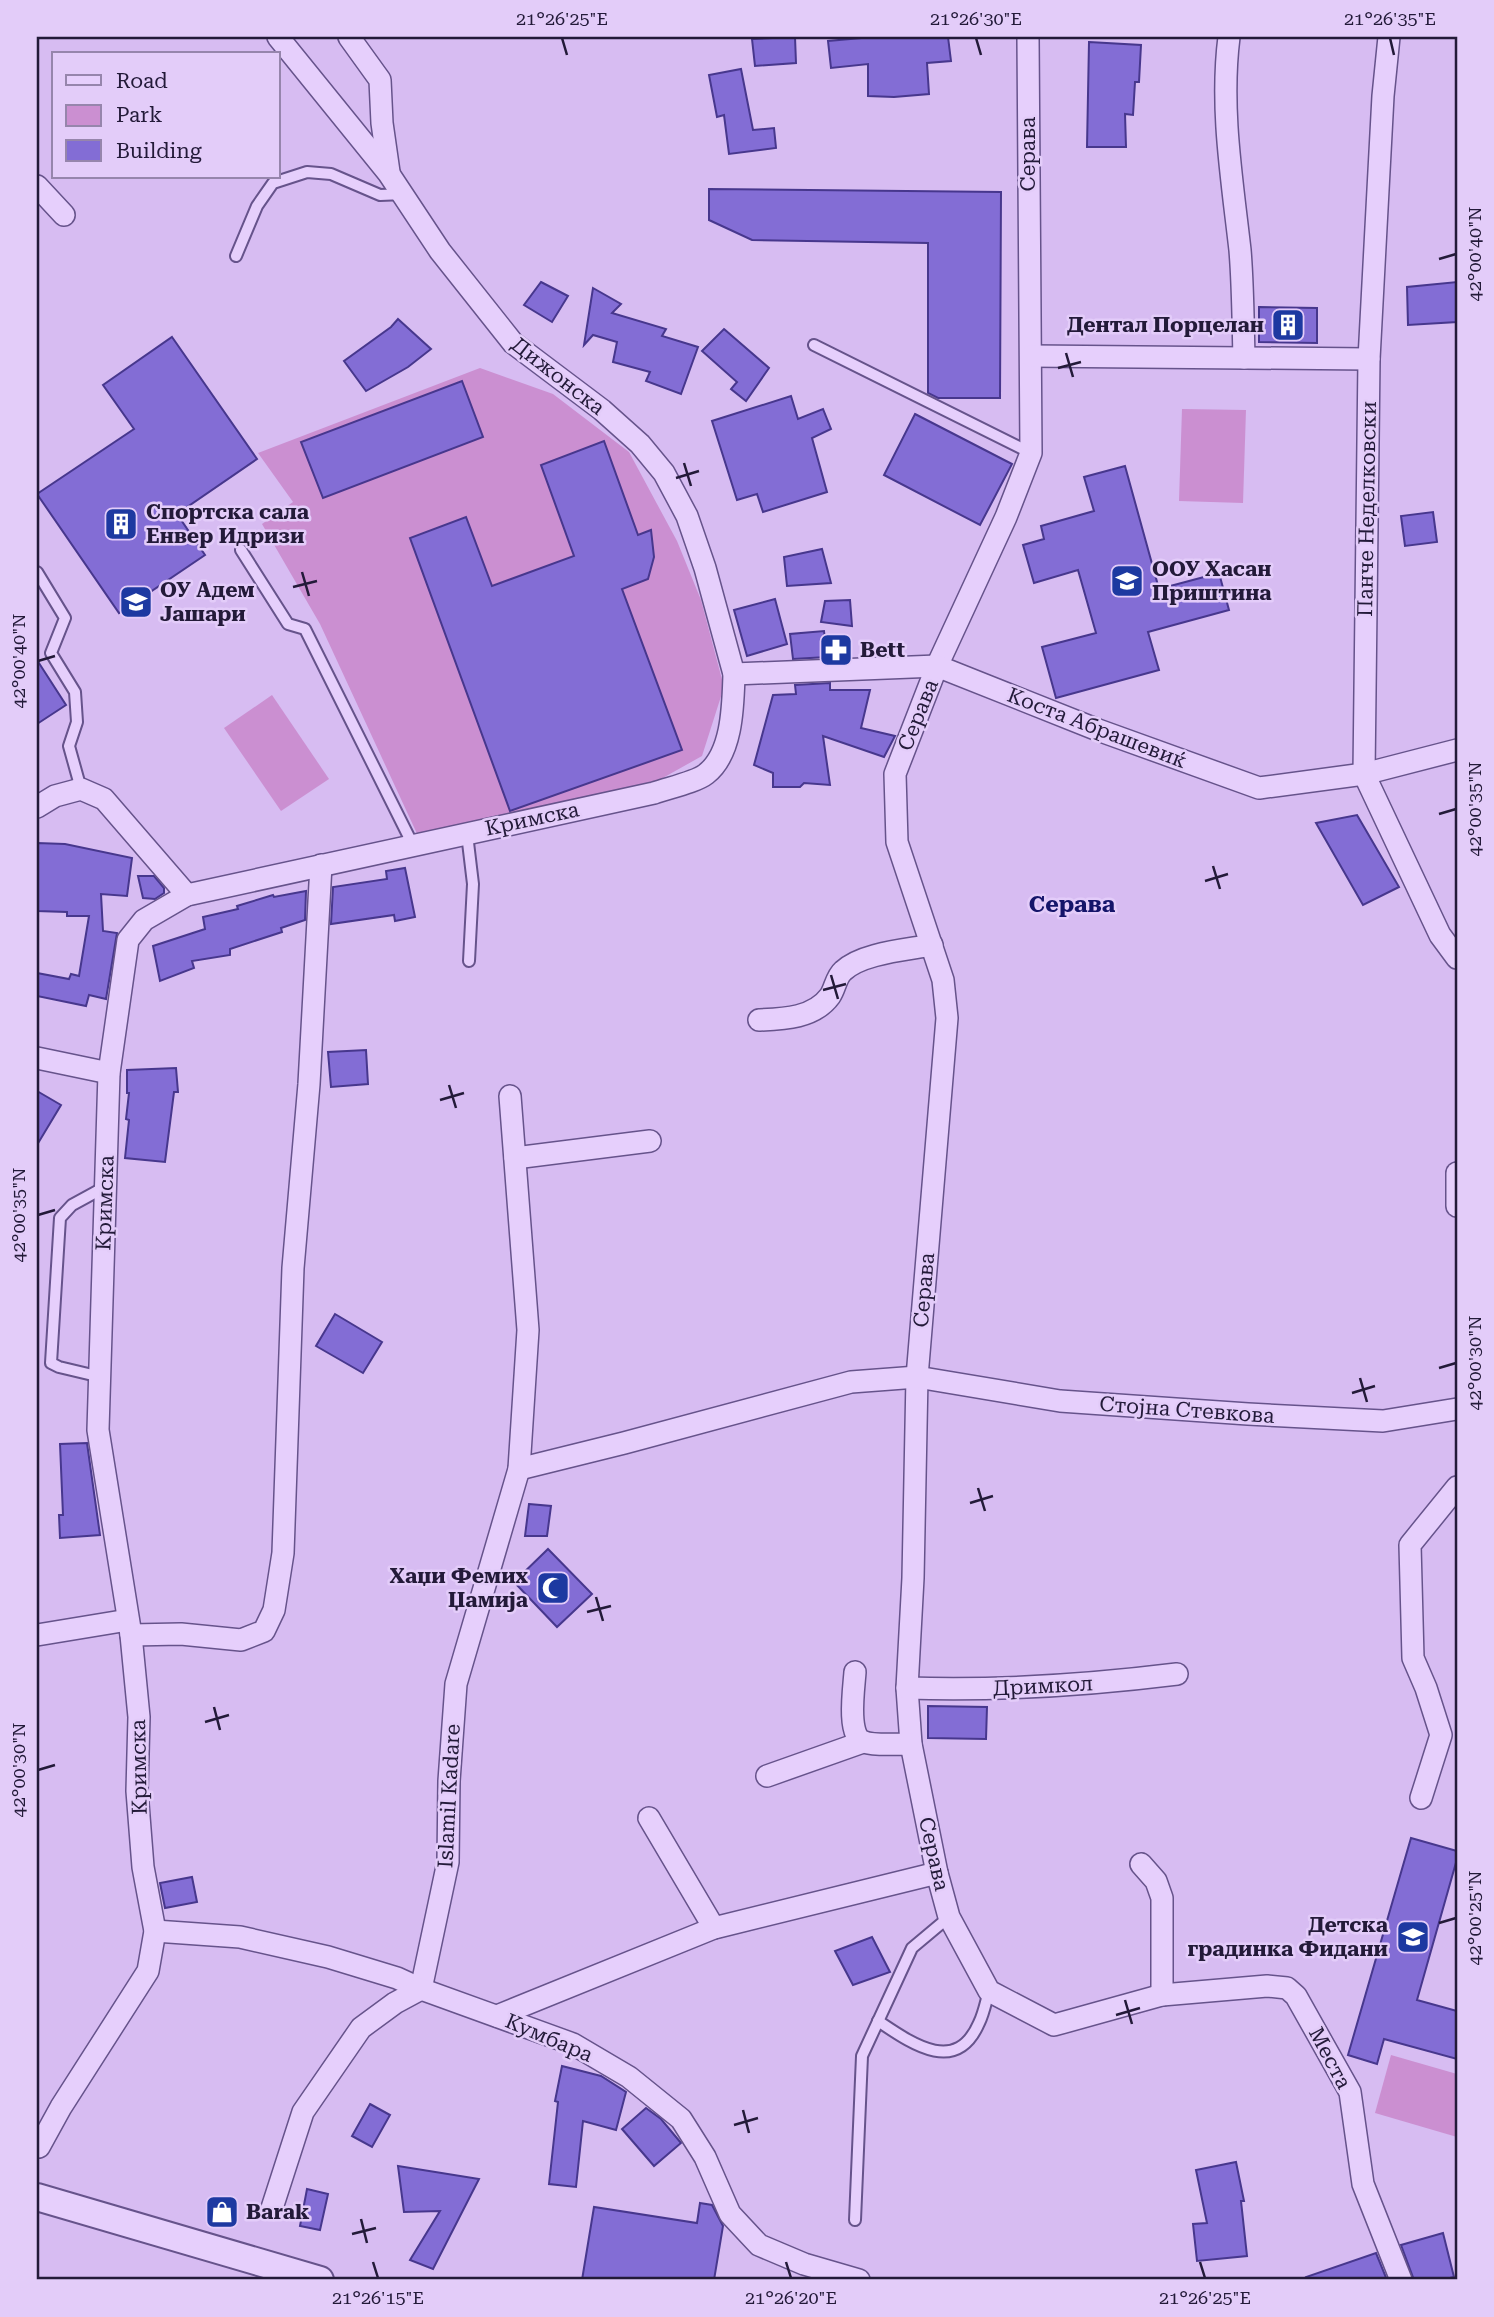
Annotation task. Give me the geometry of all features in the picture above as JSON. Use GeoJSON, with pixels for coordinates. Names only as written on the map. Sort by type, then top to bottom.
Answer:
{"type":"FeatureCollection","features":[{"type":"Feature","properties":{"kind":"street","name":"Дижонска"},"geometry":{"type":"LineString","coordinates":[[278,37],[389,174],[440,251],[513,343],[602,410],[640,444],[664,473],[687,516],[734,674]]}},
{"type":"Feature","properties":{"kind":"street"},"geometry":{"type":"LineString","coordinates":[[349,37],[380,80],[382,123],[389,174]]}},
{"type":"Feature","properties":{"kind":"street","name":"Серава"},"geometry":{"type":"LineString","coordinates":[[989,1991],[949,1917],[937,1873],[911,1744],[907,1688],[913,1578],[917,1377],[947,1018],[943,980],[897,842],[895,774],[937,666],[1006,517],[1031,453],[1028,37]]}},
{"type":"Feature","properties":{"kind":"street"},"geometry":{"type":"LineString","coordinates":[[1229,37],[1226,114],[1240,253],[1244,358]]}},
{"type":"Feature","properties":{"kind":"street","name":"Панче Неделковски"},"geometry":{"type":"LineString","coordinates":[[1389,37],[1383,96],[1369,359],[1364,774],[1440,935],[1457,958]]}},
{"type":"Feature","properties":{"kind":"street"},"geometry":{"type":"LineString","coordinates":[[37,186],[64,215]]}},
{"type":"Feature","properties":{"kind":"street"},"geometry":{"type":"LineString","coordinates":[[1031,356],[1369,359]]}},
{"type":"Feature","properties":{"kind":"street","name":"Коста Абрашевиќ"},"geometry":{"type":"LineString","coordinates":[[734,674],[937,666],[1098,730],[1259,788],[1364,774],[1457,750]]}},
{"type":"Feature","properties":{"kind":"street","name":"Кримска"},"geometry":{"type":"LineString","coordinates":[[39,2147],[148,1971],[155,1931],[143,1867],[137,1791],[139,1717],[129,1627],[98,1430],[109,1073],[128,940],[144,920],[187,895],[654,793],[706,774],[719,757],[727,737],[734,674]]}},
{"type":"Feature","properties":{"kind":"street"},"geometry":{"type":"LineString","coordinates":[[37,807],[55,796],[81,789],[104,799],[187,895]]}},
{"type":"Feature","properties":{"kind":"street"},"geometry":{"type":"LineString","coordinates":[[37,1635],[129,1627],[241,1640],[264,1631],[274,1610],[283,1553],[293,1268],[309,1084],[321,865]]}},
{"type":"Feature","properties":{"kind":"street"},"geometry":{"type":"LineString","coordinates":[[759,1020],[786,1019],[810,1012],[829,997],[842,972],[867,958],[932,946]]}},
{"type":"Feature","properties":{"kind":"street"},"geometry":{"type":"LineString","coordinates":[[37,1058],[109,1073]]}},
{"type":"Feature","properties":{"kind":"street","name":"Islamil Kadare"},"geometry":{"type":"LineString","coordinates":[[422,1989],[448,1862],[449,1781],[456,1684],[519,1469],[528,1330],[510,1097]]}},
{"type":"Feature","properties":{"kind":"street"},"geometry":{"type":"LineString","coordinates":[[515,1158],[650,1141]]}},
{"type":"Feature","properties":{"kind":"street"},"geometry":{"type":"LineString","coordinates":[[1457,1173],[1457,1206]]}},
{"type":"Feature","properties":{"kind":"street","name":"Стојна Стевкова"},"geometry":{"type":"LineString","coordinates":[[519,1469],[850,1382],[917,1377],[1060,1401],[1248,1414],[1383,1421],[1457,1409]]}},
{"type":"Feature","properties":{"kind":"street"},"geometry":{"type":"LineString","coordinates":[[1421,1798],[1441,1735],[1413,1658],[1410,1545],[1457,1487]]}},
{"type":"Feature","properties":{"kind":"street"},"geometry":{"type":"LineString","coordinates":[[855,1672],[853,1726],[856,1737],[863,1742]]}},
{"type":"Feature","properties":{"kind":"street","name":"Дримкол"},"geometry":{"type":"LineString","coordinates":[[907,1688],[961,1690],[1096,1684],[1177,1674]]}},
{"type":"Feature","properties":{"kind":"street"},"geometry":{"type":"LineString","coordinates":[[767,1776],[863,1742],[911,1744]]}},
{"type":"Feature","properties":{"kind":"street"},"geometry":{"type":"LineString","coordinates":[[649,1818],[714,1928]]}},
{"type":"Feature","properties":{"kind":"street"},"geometry":{"type":"LineString","coordinates":[[1141,1864],[1156,1881],[1162,1898],[1162,1995]]}},
{"type":"Feature","properties":{"kind":"street"},"geometry":{"type":"LineString","coordinates":[[497,2016],[714,1928],[937,1873]]}},
{"type":"Feature","properties":{"kind":"street","name":"Кумбара"},"geometry":{"type":"LineString","coordinates":[[155,1931],[240,1937],[328,1957],[397,1978],[573,2044],[629,2077],[681,2119],[705,2157],[730,2214],[759,2245],[804,2264],[859,2280]]}},
{"type":"Feature","properties":{"kind":"street","name":"Места"},"geometry":{"type":"LineString","coordinates":[[989,1991],[1054,2025],[1162,1995],[1267,1986],[1287,1988],[1296,1996],[1350,2092],[1363,2184],[1401,2280]]}},
{"type":"Feature","properties":{"kind":"street"},"geometry":{"type":"LineString","coordinates":[[272,2208],[303,2112],[361,2028],[395,2003],[422,1989]]}},
{"type":"Feature","properties":{"kind":"street"},"geometry":{"type":"LineString","coordinates":[[37,2197],[320,2280]]}},
{"type":"Feature","properties":{"kind":"lane"},"geometry":{"type":"LineString","coordinates":[[236,256],[257,206],[273,183],[307,172],[331,174],[380,195],[404,194]]}},
{"type":"Feature","properties":{"kind":"lane"},"geometry":{"type":"LineString","coordinates":[[814,345],[1031,453]]}},
{"type":"Feature","properties":{"kind":"lane"},"geometry":{"type":"LineString","coordinates":[[241,550],[288,624],[305,629],[413,845]]}},
{"type":"Feature","properties":{"kind":"lane"},"geometry":{"type":"LineString","coordinates":[[37,572],[65,618],[51,653],[75,692],[77,722],[69,746],[81,789]]}},
{"type":"Feature","properties":{"kind":"lane"},"geometry":{"type":"LineString","coordinates":[[467,834],[473,884],[469,961]]}},
{"type":"Feature","properties":{"kind":"lane"},"geometry":{"type":"LineString","coordinates":[[101,1377],[51,1363],[60,1218],[72,1205],[106,1187]]}},
{"type":"Feature","properties":{"kind":"lane"},"geometry":{"type":"LineString","coordinates":[[855,2220],[862,2056],[912,1948],[949,1917]]}},
{"type":"Feature","properties":{"kind":"lane"},"geometry":{"type":"LineString","coordinates":[[878,2021],[916,2046],[946,2053],[963,2044],[979,2024],[989,1991]]}},
{"type":"Feature","properties":{"kind":"green space"},"geometry":{"type":"Polygon","coordinates":[[[480,368],[553,394],[629,452],[677,541],[701,600],[724,687],[702,756],[652,784],[419,838],[320,624],[262,524],[293,502],[258,453],[480,368]]]}},
{"type":"Feature","properties":{"kind":"green space"},"geometry":{"type":"Polygon","coordinates":[[[1182,409],[1246,410],[1243,503],[1179,501],[1182,409]]]}},
{"type":"Feature","properties":{"kind":"green space"},"geometry":{"type":"Polygon","coordinates":[[[272,695],[329,779],[281,811],[224,728],[272,695]]]}},
{"type":"Feature","properties":{"kind":"green space"},"geometry":{"type":"Polygon","coordinates":[[[1391,2055],[1457,2074],[1457,2137],[1375,2113],[1391,2055]]]}},
{"type":"Feature","properties":{"kind":"building"},"geometry":{"type":"Polygon","coordinates":[[[795,37],[796,63],[755,66],[752,39],[795,37]]]}},
{"type":"Feature","properties":{"kind":"building"},"geometry":{"type":"Polygon","coordinates":[[[873,37],[948,37],[951,61],[927,63],[929,94],[868,96],[868,64],[831,68],[828,41],[873,37]]]}},
{"type":"Feature","properties":{"kind":"building"},"geometry":{"type":"Polygon","coordinates":[[[1089,42],[1141,45],[1139,82],[1135,82],[1133,115],[1125,114],[1126,147],[1087,147],[1089,42]]]}},
{"type":"Feature","properties":{"kind":"building"},"geometry":{"type":"Polygon","coordinates":[[[741,69],[753,130],[774,128],[776,148],[729,154],[724,115],[717,117],[709,75],[741,69]]]}},
{"type":"Feature","properties":{"kind":"building"},"geometry":{"type":"Polygon","coordinates":[[[709,189],[1001,192],[1000,398],[938,398],[928,393],[928,243],[752,240],[709,220],[709,189]]]}},
{"type":"Feature","properties":{"kind":"building"},"geometry":{"type":"Polygon","coordinates":[[[541,282],[568,296],[552,322],[524,305],[541,282]]]}},
{"type":"Feature","properties":{"kind":"building"},"geometry":{"type":"Polygon","coordinates":[[[1457,282],[1457,322],[1408,325],[1407,287],[1457,282]]]}},
{"type":"Feature","properties":{"kind":"building"},"geometry":{"type":"Polygon","coordinates":[[[593,288],[621,304],[612,313],[666,329],[662,336],[698,347],[681,394],[646,381],[650,372],[613,362],[617,342],[593,335],[584,345],[593,288]]]}},
{"type":"Feature","properties":{"kind":"building","name":"Дентал Порцелан"},"geometry":{"type":"Polygon","coordinates":[[[1259,307],[1317,308],[1317,343],[1259,342],[1259,307]]]}},
{"type":"Feature","properties":{"kind":"building"},"geometry":{"type":"Polygon","coordinates":[[[398,319],[431,349],[408,367],[366,391],[344,361],[398,319]]]}},
{"type":"Feature","properties":{"kind":"building"},"geometry":{"type":"Polygon","coordinates":[[[724,329],[769,368],[746,401],[731,389],[737,382],[702,351],[724,329]]]}},
{"type":"Feature","properties":{"kind":"building"},"geometry":{"type":"Polygon","coordinates":[[[172,337],[257,459],[177,514],[205,555],[119,613],[37,494],[134,429],[103,385],[172,337]]]}},
{"type":"Feature","properties":{"kind":"building"},"geometry":{"type":"Polygon","coordinates":[[[462,381],[483,437],[323,498],[301,442],[462,381]]]}},
{"type":"Feature","properties":{"kind":"building"},"geometry":{"type":"Polygon","coordinates":[[[791,396],[798,419],[823,409],[831,429],[812,438],[827,492],[763,512],[757,494],[737,500],[712,421],[791,396]]]}},
{"type":"Feature","properties":{"kind":"building"},"geometry":{"type":"Polygon","coordinates":[[[915,414],[1012,464],[980,525],[884,475],[915,414]]]}},
{"type":"Feature","properties":{"kind":"building"},"geometry":{"type":"Polygon","coordinates":[[[604,441],[638,535],[651,530],[654,557],[648,579],[622,589],[682,750],[510,811],[410,538],[466,517],[492,586],[574,556],[541,465],[604,441]]]}},
{"type":"Feature","properties":{"kind":"building"},"geometry":{"type":"Polygon","coordinates":[[[1125,466],[1159,589],[1219,573],[1229,610],[1148,632],[1159,670],[1056,698],[1042,647],[1096,633],[1078,570],[1034,583],[1023,545],[1044,539],[1041,526],[1094,511],[1084,477],[1125,466]]]}},
{"type":"Feature","properties":{"kind":"building"},"geometry":{"type":"Polygon","coordinates":[[[1433,512],[1437,542],[1405,546],[1401,516],[1433,512]]]}},
{"type":"Feature","properties":{"kind":"building"},"geometry":{"type":"Polygon","coordinates":[[[822,549],[831,583],[787,586],[784,557],[822,549]]]}},
{"type":"Feature","properties":{"kind":"building"},"geometry":{"type":"Polygon","coordinates":[[[775,599],[787,644],[747,656],[734,610],[775,599]]]}},
{"type":"Feature","properties":{"kind":"building"},"geometry":{"type":"Polygon","coordinates":[[[850,600],[852,626],[821,622],[825,601],[850,600]]]}},
{"type":"Feature","properties":{"kind":"building"},"geometry":{"type":"Polygon","coordinates":[[[824,631],[827,657],[793,659],[790,634],[824,631]]]}},
{"type":"Feature","properties":{"kind":"building"},"geometry":{"type":"Polygon","coordinates":[[[37,660],[66,705],[37,724],[37,660]]]}},
{"type":"Feature","properties":{"kind":"building"},"geometry":{"type":"Polygon","coordinates":[[[830,683],[830,690],[870,690],[861,728],[895,736],[884,757],[823,736],[830,785],[804,783],[800,787],[773,787],[773,773],[754,765],[773,695],[796,694],[795,685],[830,683]]]}},
{"type":"Feature","properties":{"kind":"building"},"geometry":{"type":"Polygon","coordinates":[[[1357,815],[1399,887],[1363,905],[1316,823],[1357,815]]]}},
{"type":"Feature","properties":{"kind":"building"},"geometry":{"type":"Polygon","coordinates":[[[37,843],[65,844],[132,858],[127,896],[101,894],[103,931],[117,933],[106,999],[89,995],[86,1006],[37,996],[37,973],[69,979],[71,974],[79,976],[89,916],[67,916],[67,912],[37,911],[37,843]]]}},
{"type":"Feature","properties":{"kind":"building"},"geometry":{"type":"Polygon","coordinates":[[[405,868],[415,917],[395,921],[394,915],[331,924],[333,887],[387,879],[386,871],[405,868]]]}},
{"type":"Feature","properties":{"kind":"building"},"geometry":{"type":"Polygon","coordinates":[[[138,876],[154,876],[164,888],[164,893],[155,899],[143,898],[138,876]]]}},
{"type":"Feature","properties":{"kind":"building"},"geometry":{"type":"Polygon","coordinates":[[[306,891],[305,920],[281,928],[282,932],[230,949],[230,955],[192,961],[194,968],[160,981],[153,946],[205,929],[203,917],[238,909],[237,906],[273,895],[274,897],[306,891]]]}},
{"type":"Feature","properties":{"kind":"building"},"geometry":{"type":"Polygon","coordinates":[[[366,1050],[368,1084],[331,1087],[328,1052],[366,1050]]]}},
{"type":"Feature","properties":{"kind":"building"},"geometry":{"type":"Polygon","coordinates":[[[176,1068],[178,1092],[174,1092],[165,1162],[125,1158],[129,1120],[126,1119],[129,1093],[127,1070],[176,1068]]]}},
{"type":"Feature","properties":{"kind":"building"},"geometry":{"type":"Polygon","coordinates":[[[37,1091],[61,1105],[37,1145],[37,1091]]]}},
{"type":"Feature","properties":{"kind":"building"},"geometry":{"type":"Polygon","coordinates":[[[335,1314],[382,1342],[363,1373],[316,1346],[335,1314]]]}},
{"type":"Feature","properties":{"kind":"building"},"geometry":{"type":"Polygon","coordinates":[[[87,1443],[100,1535],[60,1538],[59,1515],[63,1515],[60,1444],[87,1443]]]}},
{"type":"Feature","properties":{"kind":"building"},"geometry":{"type":"Polygon","coordinates":[[[529,1504],[551,1506],[547,1536],[525,1536],[529,1504]]]}},
{"type":"Feature","properties":{"kind":"building","name":"Хаџи Фемих Џамија"},"geometry":{"type":"Polygon","coordinates":[[[548,1549],[592,1594],[557,1627],[514,1582],[548,1549]]]}},
{"type":"Feature","properties":{"kind":"building"},"geometry":{"type":"Polygon","coordinates":[[[928,1706],[987,1707],[986,1739],[928,1738],[928,1706]]]}},
{"type":"Feature","properties":{"kind":"building"},"geometry":{"type":"Polygon","coordinates":[[[1411,1838],[1457,1851],[1417,2000],[1457,2011],[1457,2059],[1384,2039],[1377,2064],[1348,2055],[1411,1838]]]}},
{"type":"Feature","properties":{"kind":"building"},"geometry":{"type":"Polygon","coordinates":[[[192,1877],[197,1902],[165,1908],[160,1883],[192,1877]]]}},
{"type":"Feature","properties":{"kind":"building"},"geometry":{"type":"Polygon","coordinates":[[[872,1937],[890,1972],[853,1985],[835,1951],[872,1937]]]}},
{"type":"Feature","properties":{"kind":"building"},"geometry":{"type":"Polygon","coordinates":[[[562,2066],[601,2076],[626,2092],[616,2130],[583,2121],[576,2187],[549,2184],[558,2102],[555,2101],[562,2066]]]}},
{"type":"Feature","properties":{"kind":"building"},"geometry":{"type":"Polygon","coordinates":[[[370,2104],[390,2115],[372,2147],[352,2136],[370,2104]]]}},
{"type":"Feature","properties":{"kind":"building"},"geometry":{"type":"Polygon","coordinates":[[[646,2108],[661,2119],[681,2143],[654,2166],[622,2129],[646,2108]]]}},
{"type":"Feature","properties":{"kind":"building"},"geometry":{"type":"Polygon","coordinates":[[[1236,2162],[1244,2201],[1241,2201],[1247,2256],[1197,2261],[1193,2224],[1207,2223],[1196,2170],[1236,2162]]]}},
{"type":"Feature","properties":{"kind":"building"},"geometry":{"type":"Polygon","coordinates":[[[398,2166],[479,2179],[433,2269],[410,2260],[440,2211],[404,2212],[398,2166]]]}},
{"type":"Feature","properties":{"kind":"building"},"geometry":{"type":"Polygon","coordinates":[[[307,2189],[328,2194],[320,2230],[300,2226],[307,2189]]]}},
{"type":"Feature","properties":{"kind":"building"},"geometry":{"type":"Polygon","coordinates":[[[700,2203],[712,2205],[723,2226],[714,2280],[582,2280],[594,2207],[697,2223],[700,2203]]]}},
{"type":"Feature","properties":{"kind":"building"},"geometry":{"type":"Polygon","coordinates":[[[1443,2233],[1454,2277],[1414,2280],[1401,2245],[1443,2233]]]}},
{"type":"Feature","properties":{"kind":"building"},"geometry":{"type":"Polygon","coordinates":[[[1376,2253],[1387,2280],[1307,2280],[1306,2277],[1376,2253]]]}},
{"type":"Feature","properties":{"kind":"place","name":"Дентал Порцелан"},"geometry":{"type":"Point","coordinates":[1288,325]}},
{"type":"Feature","properties":{"kind":"place","name":"Спортска сала Енвер Идризи"},"geometry":{"type":"Point","coordinates":[121,524]}},
{"type":"Feature","properties":{"kind":"place","name":"ООУ Хасан Приштина"},"geometry":{"type":"Point","coordinates":[1127,581]}},
{"type":"Feature","properties":{"kind":"place","name":"ОУ Адем Јашари"},"geometry":{"type":"Point","coordinates":[136,602]}},
{"type":"Feature","properties":{"kind":"place","name":"Bett"},"geometry":{"type":"Point","coordinates":[836,650]}},
{"type":"Feature","properties":{"kind":"place","name":"Хаџи Фемих Џамија"},"geometry":{"type":"Point","coordinates":[553,1588]}},
{"type":"Feature","properties":{"kind":"place","name":"Детска градинка Фидани"},"geometry":{"type":"Point","coordinates":[1413,1937]}},
{"type":"Feature","properties":{"kind":"place","name":"Barak"},"geometry":{"type":"Point","coordinates":[222,2212]}},
{"type":"Feature","properties":{"kind":"district","name":"Серава"},"geometry":{"type":"Point","coordinates":[1072,904]}}]}
